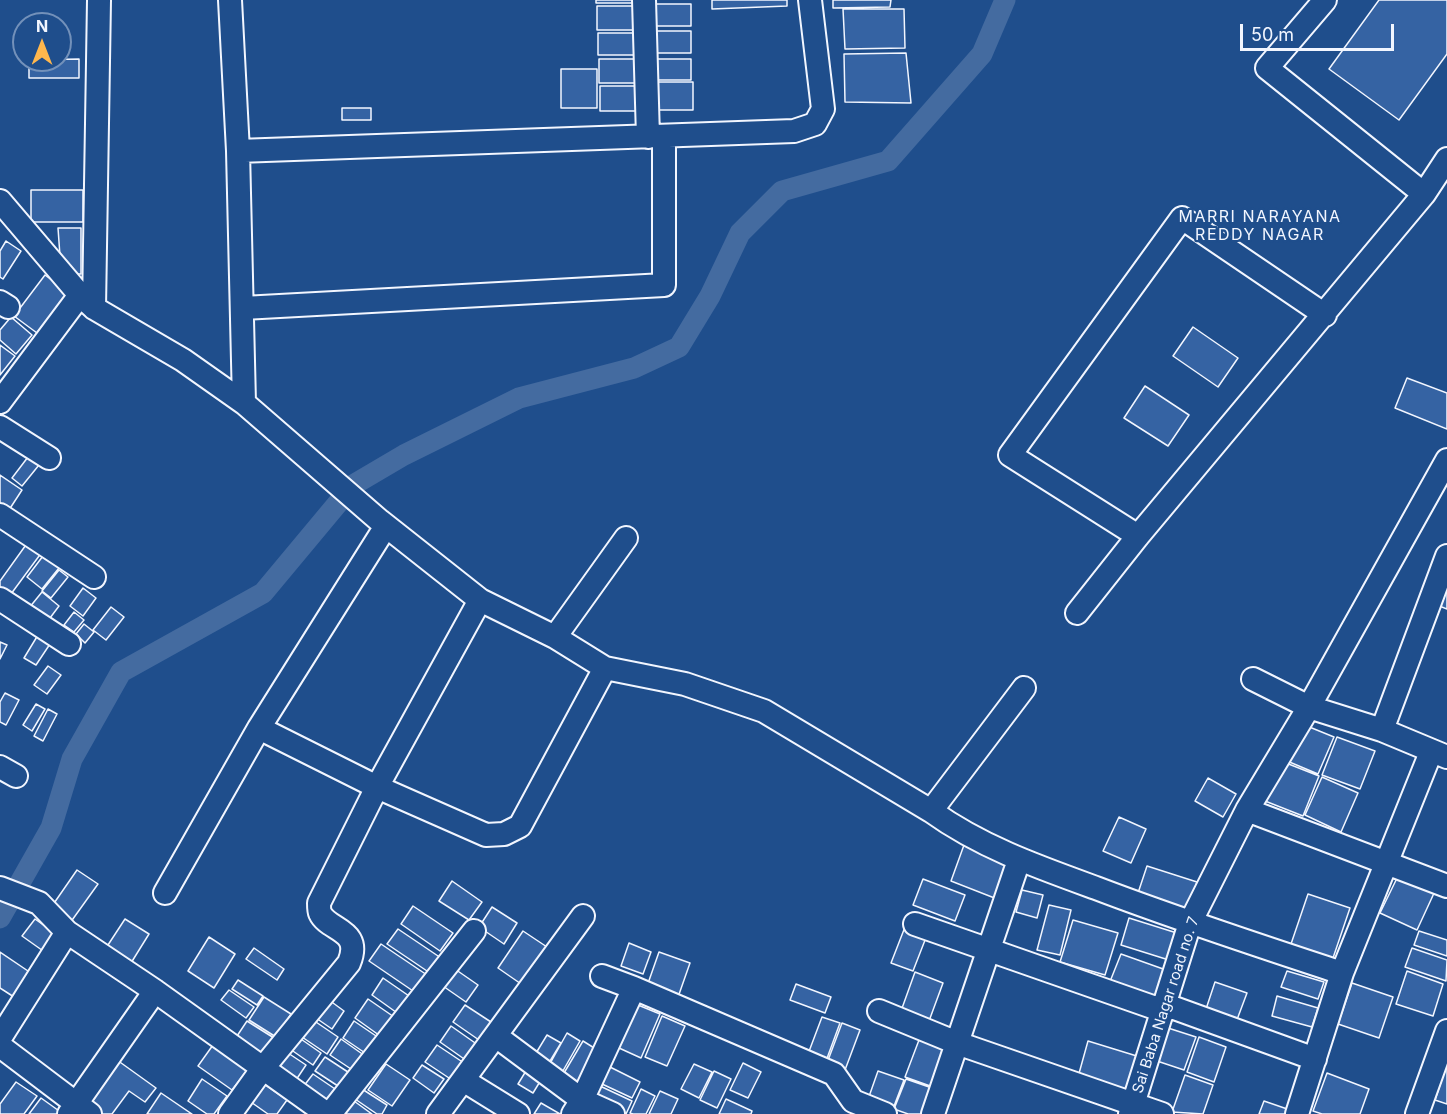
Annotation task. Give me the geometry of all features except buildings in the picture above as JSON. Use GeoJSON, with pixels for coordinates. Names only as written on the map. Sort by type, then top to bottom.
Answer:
{"type":"FeatureCollection","features":[{"type":"Feature","properties":{"kind":"street"},"geometry":{"type":"LineString","coordinates":[[0,402],[87,301],[99,0]]}},
{"type":"Feature","properties":{"kind":"street"},"geometry":{"type":"LineString","coordinates":[[230,0],[238,151],[244,403]]}},
{"type":"Feature","properties":{"kind":"street"},"geometry":{"type":"LineString","coordinates":[[243,308],[664,285],[656,136],[644,0]]}},
{"type":"Feature","properties":{"kind":"street"},"geometry":{"type":"LineString","coordinates":[[238,151],[794,131],[815,124],[823,109],[810,0]]}},
{"type":"Feature","properties":{"kind":"street"},"geometry":{"type":"LineString","coordinates":[[1325,0],[1267,68],[1424,194]]}},
{"type":"Feature","properties":{"kind":"street"},"geometry":{"type":"LineString","coordinates":[[1077,613],[1138,536],[1424,194],[1447,159]]}},
{"type":"Feature","properties":{"kind":"street"},"geometry":{"type":"LineString","coordinates":[[0,201],[87,301],[183,360],[244,403],[383,524],[480,600],[555,637],[605,668],[685,684],[764,711],[931,811],[957,830],[1020,860],[1190,924],[1342,974]]}},
{"type":"Feature","properties":{"kind":"street"},"geometry":{"type":"LineString","coordinates":[[1138,536],[1010,455],[1182,218],[1325,315]]}},
{"type":"Feature","properties":{"kind":"street"},"geometry":{"type":"LineString","coordinates":[[0,427],[49,458]]}},
{"type":"Feature","properties":{"kind":"street","name":"Sai Baba Nagar road no. 7"},"geometry":{"type":"LineString","coordinates":[[1132,1109],[1190,924],[1247,810],[1309,707],[1447,460]]}},
{"type":"Feature","properties":{"kind":"street"},"geometry":{"type":"LineString","coordinates":[[0,515],[94,577]]}},
{"type":"Feature","properties":{"kind":"street"},"geometry":{"type":"LineString","coordinates":[[165,893],[259,728],[383,524]]}},
{"type":"Feature","properties":{"kind":"street"},"geometry":{"type":"LineString","coordinates":[[555,637],[626,538]]}},
{"type":"Feature","properties":{"kind":"street"},"geometry":{"type":"LineString","coordinates":[[1382,730],[1447,556]]}},
{"type":"Feature","properties":{"kind":"street"},"geometry":{"type":"LineString","coordinates":[[0,598],[69,644]]}},
{"type":"Feature","properties":{"kind":"street"},"geometry":{"type":"LineString","coordinates":[[230,1114],[263,1068],[349,963],[352,946],[347,935],[323,917],[319,912],[319,903],[377,787],[480,600]]}},
{"type":"Feature","properties":{"kind":"street"},"geometry":{"type":"LineString","coordinates":[[259,728],[377,787],[486,835],[504,834],[520,826],[605,668]]}},
{"type":"Feature","properties":{"kind":"street"},"geometry":{"type":"LineString","coordinates":[[1253,679],[1309,707],[1382,730],[1439,755],[1386,863],[1342,974],[1297,1114]]}},
{"type":"Feature","properties":{"kind":"street"},"geometry":{"type":"LineString","coordinates":[[931,811],[1024,687]]}},
{"type":"Feature","properties":{"kind":"street"},"geometry":{"type":"LineString","coordinates":[[1247,810],[1447,886]]}},
{"type":"Feature","properties":{"kind":"street"},"geometry":{"type":"LineString","coordinates":[[933,1114],[1020,860]]}},
{"type":"Feature","properties":{"kind":"street"},"geometry":{"type":"LineString","coordinates":[[0,888],[39,903],[67,932],[155,991],[328,1114],[474,931]]}},
{"type":"Feature","properties":{"kind":"street"},"geometry":{"type":"LineString","coordinates":[[438,1114],[583,916]]}},
{"type":"Feature","properties":{"kind":"street"},"geometry":{"type":"LineString","coordinates":[[915,924],[1314,1059]]}},
{"type":"Feature","properties":{"kind":"street"},"geometry":{"type":"LineString","coordinates":[[0,1038],[67,932]]}},
{"type":"Feature","properties":{"kind":"street"},"geometry":{"type":"LineString","coordinates":[[602,976],[834,1074],[852,1108],[885,1114]]}},
{"type":"Feature","properties":{"kind":"street"},"geometry":{"type":"LineString","coordinates":[[578,1107],[634,988]]}},
{"type":"Feature","properties":{"kind":"street"},"geometry":{"type":"LineString","coordinates":[[0,1046],[78,1111],[155,991]]}},
{"type":"Feature","properties":{"kind":"street"},"geometry":{"type":"LineString","coordinates":[[879,1011],[1132,1109],[1162,1114]]}},
{"type":"Feature","properties":{"kind":"street"},"geometry":{"type":"LineString","coordinates":[[1417,1114],[1447,1031]]}},
{"type":"Feature","properties":{"kind":"street"},"geometry":{"type":"LineString","coordinates":[[496,1036],[578,1107],[613,1114]]}},
{"type":"Feature","properties":{"kind":"street"},"geometry":{"type":"LineString","coordinates":[[463,1080],[518,1114]]}},
{"type":"Feature","properties":{"kind":"waterway"},"geometry":{"type":"LineString","coordinates":[[0,918],[51,828],[72,759],[121,672],[263,593],[353,485],[404,455],[519,398],[634,368],[679,347],[710,296],[740,233],[782,191],[888,161],[982,54],[1005,0]]}},
{"type":"Feature","properties":{"kind":"district","name":"MARRI NARAYANA REDDY NAGAR"},"geometry":{"type":"Point","coordinates":[1260,226]}}]}
